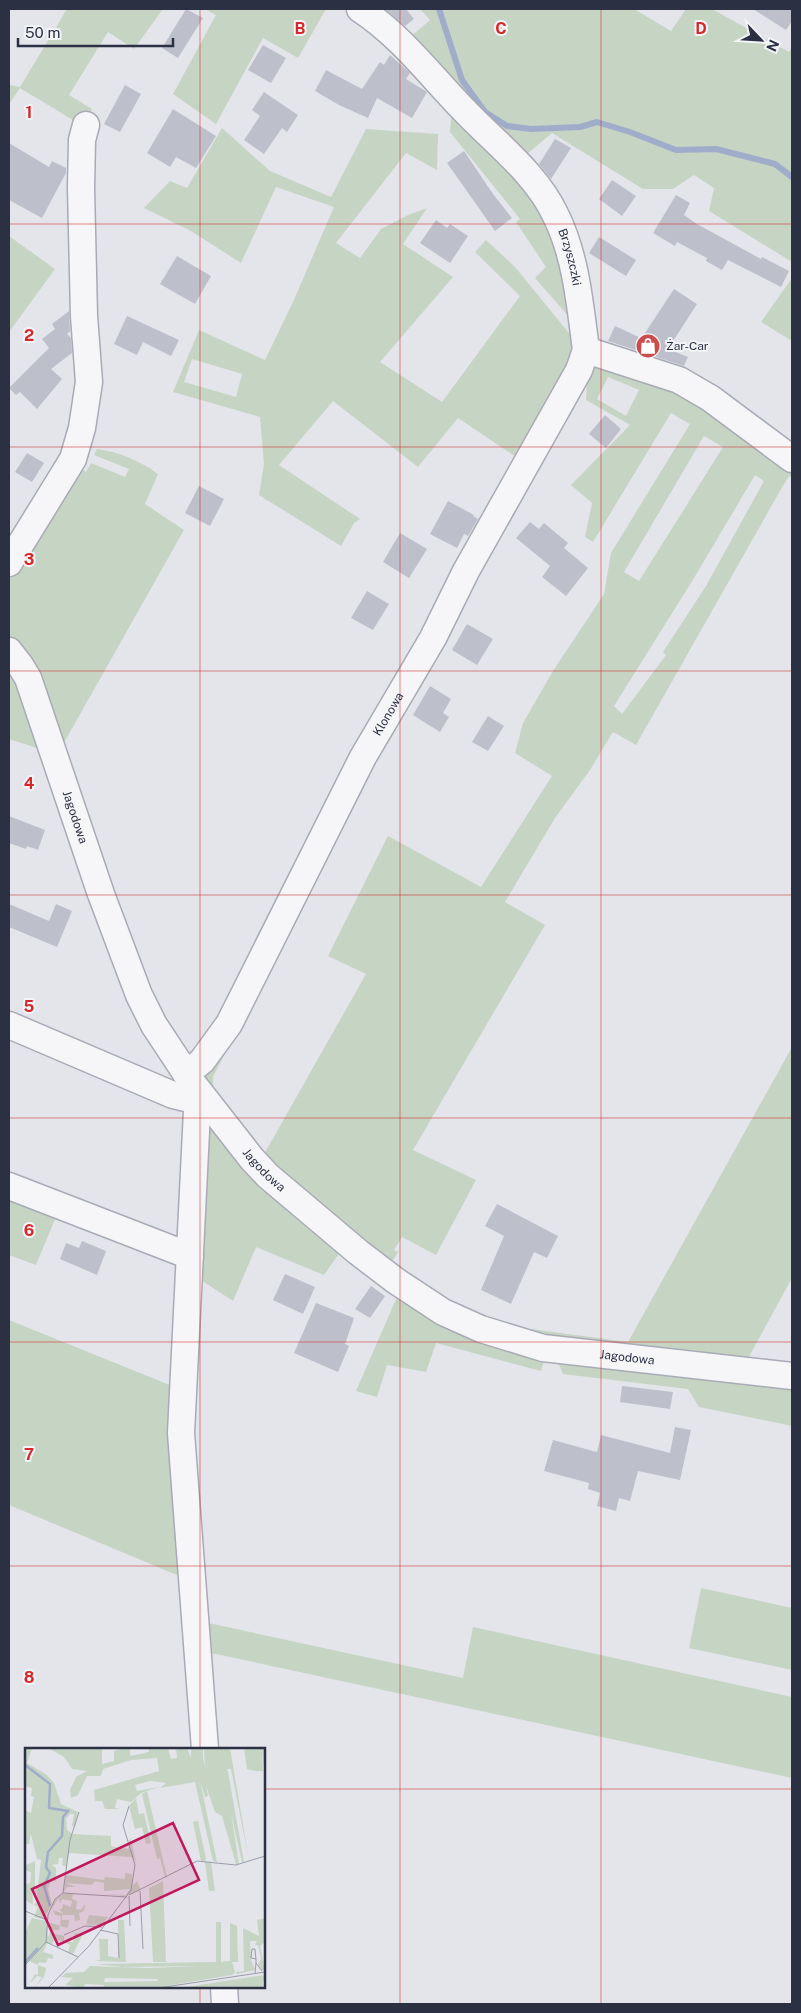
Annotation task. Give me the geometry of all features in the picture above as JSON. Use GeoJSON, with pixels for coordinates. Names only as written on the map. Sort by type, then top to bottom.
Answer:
{"type":"FeatureCollection","features":[{"type":"Feature","properties":{"kind":"street","name":"Brzyszczki"},"geometry":{"type":"LineString","coordinates":[[360,9],[390,33],[422,64],[462,109],[519,164],[545,197],[562,229],[567,247],[576,283],[586,350]]}},
{"type":"Feature","properties":{"kind":"street"},"geometry":{"type":"LineString","coordinates":[[9,563],[73,459],[82,428],[89,382],[84,316],[81,188],[82,140],[86,125]]}},
{"type":"Feature","properties":{"kind":"street"},"geometry":{"type":"LineString","coordinates":[[586,350],[679,380],[710,398],[792,459]]}},
{"type":"Feature","properties":{"kind":"street","name":"Klonowa"},"geometry":{"type":"LineString","coordinates":[[195,1088],[202,1061],[229,1024],[363,757],[433,638],[466,572],[578,370],[586,350]]}},
{"type":"Feature","properties":{"kind":"street","name":"Jagodowa"},"geometry":{"type":"LineString","coordinates":[[9,651],[20,665],[34,693],[101,894],[139,995],[154,1025],[195,1088],[252,1159],[281,1187],[358,1252],[396,1281],[443,1312],[462,1321],[520,1342],[543,1348],[792,1376]]}},
{"type":"Feature","properties":{"kind":"street"},"geometry":{"type":"LineString","coordinates":[[9,1025],[173,1095],[186,1098],[195,1088]]}},
{"type":"Feature","properties":{"kind":"street"},"geometry":{"type":"LineString","coordinates":[[195,1088],[197,1111],[181,1433],[204,1748]]}},
{"type":"Feature","properties":{"kind":"street"},"geometry":{"type":"LineString","coordinates":[[9,1186],[190,1256]]}},
{"type":"Feature","properties":{"kind":"street"},"geometry":{"type":"LineString","coordinates":[[224,1988],[225,2004]]}},
{"type":"Feature","properties":{"kind":"green space"},"geometry":{"type":"Polygon","coordinates":[[[67,9],[163,9],[134,49],[108,32],[69,95],[92,109],[81,125],[20,88],[9,104],[9,85],[20,87],[67,9]]]}},
{"type":"Feature","properties":{"kind":"green space"},"geometry":{"type":"Polygon","coordinates":[[[205,9],[326,9],[298,58],[263,38],[216,124],[173,94],[216,15],[205,9]]]}},
{"type":"Feature","properties":{"kind":"green space"},"geometry":{"type":"Polygon","coordinates":[[[420,9],[634,9],[671,31],[686,9],[712,9],[789,52],[792,47],[792,262],[709,211],[714,188],[694,175],[673,189],[643,189],[552,133],[522,158],[408,39],[430,20],[420,9]]]}},
{"type":"Feature","properties":{"kind":"green space"},"geometry":{"type":"Polygon","coordinates":[[[452,106],[545,212],[578,327],[535,278],[546,267],[516,222],[520,219],[450,132],[452,106]]]}},
{"type":"Feature","properties":{"kind":"green space"},"geometry":{"type":"Polygon","coordinates":[[[222,128],[270,171],[331,197],[366,129],[438,134],[437,170],[406,153],[336,243],[360,258],[381,229],[408,215],[427,208],[403,244],[453,277],[380,362],[442,402],[520,296],[475,252],[486,240],[515,267],[577,343],[577,352],[516,457],[458,418],[418,467],[333,401],[279,465],[360,519],[354,523],[341,546],[259,495],[264,464],[260,417],[173,392],[199,330],[265,360],[293,302],[334,207],[276,187],[241,263],[191,231],[144,208],[170,181],[187,188],[222,128]],[[192,359],[184,382],[236,397],[242,374],[192,359]]]}},
{"type":"Feature","properties":{"kind":"green space"},"geometry":{"type":"Polygon","coordinates":[[[9,236],[55,269],[9,332],[9,236]]]}},
{"type":"Feature","properties":{"kind":"green space"},"geometry":{"type":"Polygon","coordinates":[[[792,278],[792,341],[761,322],[792,278]]]}},
{"type":"Feature","properties":{"kind":"green space"},"geometry":{"type":"Polygon","coordinates":[[[588,364],[672,383],[792,466],[792,478],[789,476],[780,491],[636,745],[613,732],[590,770],[555,818],[505,902],[545,925],[413,1150],[476,1180],[436,1255],[402,1237],[394,1250],[398,1252],[388,1268],[280,1180],[205,1089],[206,1077],[210,1064],[346,814],[213,1077],[213,1087],[263,1156],[366,974],[328,956],[388,836],[481,887],[552,776],[515,753],[523,723],[553,671],[604,594],[611,553],[690,424],[671,413],[593,542],[585,537],[592,503],[571,485],[630,425],[586,400],[588,364]],[[608,377],[597,399],[626,416],[639,390],[608,377]],[[704,436],[624,572],[639,581],[723,447],[704,436]],[[755,475],[694,578],[614,706],[622,714],[666,655],[663,652],[706,586],[764,481],[755,475]]]}},
{"type":"Feature","properties":{"kind":"green space"},"geometry":{"type":"Polygon","coordinates":[[[97,449],[129,458],[158,474],[145,504],[184,530],[61,748],[9,638],[9,569],[73,464],[86,472],[91,463],[125,477],[129,469],[94,455],[97,449]]]}},
{"type":"Feature","properties":{"kind":"green space"},"geometry":{"type":"Polygon","coordinates":[[[9,658],[43,750],[9,739],[9,658]]]}},
{"type":"Feature","properties":{"kind":"green space"},"geometry":{"type":"Polygon","coordinates":[[[792,1047],[792,1278],[744,1366],[528,1335],[531,1329],[628,1342],[792,1047]]]}},
{"type":"Feature","properties":{"kind":"green space"},"geometry":{"type":"Polygon","coordinates":[[[201,1115],[343,1248],[324,1275],[256,1247],[233,1301],[193,1275],[201,1115]]]}},
{"type":"Feature","properties":{"kind":"green space"},"geometry":{"type":"Polygon","coordinates":[[[9,1192],[58,1212],[36,1265],[9,1255],[9,1192]]]}},
{"type":"Feature","properties":{"kind":"green space"},"geometry":{"type":"Polygon","coordinates":[[[400,1290],[545,1357],[541,1371],[436,1343],[426,1372],[387,1365],[377,1397],[356,1391],[400,1290]]]}},
{"type":"Feature","properties":{"kind":"green space"},"geometry":{"type":"Polygon","coordinates":[[[9,1320],[177,1388],[184,1578],[9,1505],[9,1320]]]}},
{"type":"Feature","properties":{"kind":"green space"},"geometry":{"type":"Polygon","coordinates":[[[558,1362],[792,1385],[792,1426],[699,1407],[688,1389],[563,1374],[558,1362]]]}},
{"type":"Feature","properties":{"kind":"green space"},"geometry":{"type":"Polygon","coordinates":[[[701,1588],[792,1608],[792,1670],[689,1648],[701,1588]]]}},
{"type":"Feature","properties":{"kind":"green space"},"geometry":{"type":"Polygon","coordinates":[[[199,1621],[463,1678],[473,1627],[792,1697],[792,1778],[202,1651],[199,1621]]]}},
{"type":"Feature","properties":{"kind":"building"},"geometry":{"type":"Polygon","coordinates":[[[186,9],[203,18],[178,58],[162,48],[186,9]]]}},
{"type":"Feature","properties":{"kind":"building"},"geometry":{"type":"Polygon","coordinates":[[[385,9],[406,9],[414,19],[405,26],[385,9]]]}},
{"type":"Feature","properties":{"kind":"building"},"geometry":{"type":"Polygon","coordinates":[[[753,9],[792,9],[792,21],[786,30],[753,9]]]}},
{"type":"Feature","properties":{"kind":"building"},"geometry":{"type":"Polygon","coordinates":[[[263,45],[286,58],[271,83],[248,70],[263,45]]]}},
{"type":"Feature","properties":{"kind":"building"},"geometry":{"type":"Polygon","coordinates":[[[390,55],[410,73],[406,79],[427,92],[412,118],[377,98],[368,118],[339,105],[315,91],[326,70],[362,89],[380,62],[384,65],[390,55]]]}},
{"type":"Feature","properties":{"kind":"building"},"geometry":{"type":"Polygon","coordinates":[[[125,85],[141,94],[120,132],[104,124],[125,85]]]}},
{"type":"Feature","properties":{"kind":"building"},"geometry":{"type":"Polygon","coordinates":[[[264,92],[298,115],[287,132],[282,128],[264,154],[244,140],[260,116],[252,110],[264,92]]]}},
{"type":"Feature","properties":{"kind":"building"},"geometry":{"type":"Polygon","coordinates":[[[173,109],[216,136],[196,168],[176,157],[170,167],[147,153],[173,109]]]}},
{"type":"Feature","properties":{"kind":"building"},"geometry":{"type":"Polygon","coordinates":[[[555,139],[571,148],[551,179],[539,164],[555,139]]]}},
{"type":"Feature","properties":{"kind":"building"},"geometry":{"type":"Polygon","coordinates":[[[9,143],[49,167],[52,161],[66,168],[66,173],[42,218],[9,200],[9,143]]]}},
{"type":"Feature","properties":{"kind":"building"},"geometry":{"type":"Polygon","coordinates":[[[464,151],[512,218],[495,231],[447,163],[464,151]]]}},
{"type":"Feature","properties":{"kind":"building"},"geometry":{"type":"Polygon","coordinates":[[[612,180],[636,196],[622,216],[599,199],[612,180]]]}},
{"type":"Feature","properties":{"kind":"building"},"geometry":{"type":"Polygon","coordinates":[[[676,195],[690,203],[684,215],[697,224],[761,259],[762,257],[789,271],[781,287],[728,260],[722,270],[706,261],[707,258],[677,242],[675,246],[653,233],[676,195]]]}},
{"type":"Feature","properties":{"kind":"building"},"geometry":{"type":"Polygon","coordinates":[[[436,220],[447,228],[450,224],[468,236],[450,263],[420,243],[436,220]]]}},
{"type":"Feature","properties":{"kind":"building"},"geometry":{"type":"Polygon","coordinates":[[[599,237],[636,260],[626,276],[589,253],[599,237]]]}},
{"type":"Feature","properties":{"kind":"building"},"geometry":{"type":"Polygon","coordinates":[[[177,256],[211,276],[195,304],[160,284],[177,256]]]}},
{"type":"Feature","properties":{"kind":"building"},"geometry":{"type":"Polygon","coordinates":[[[674,289],[697,304],[668,349],[688,357],[684,366],[608,341],[615,326],[641,338],[674,289]]]}},
{"type":"Feature","properties":{"kind":"building"},"geometry":{"type":"Polygon","coordinates":[[[69,311],[70,331],[67,334],[71,338],[72,353],[51,369],[62,379],[37,409],[20,392],[16,395],[9,388],[49,348],[42,339],[55,329],[52,324],[69,311]]]}},
{"type":"Feature","properties":{"kind":"building"},"geometry":{"type":"Polygon","coordinates":[[[127,316],[179,340],[171,356],[143,342],[137,355],[114,344],[127,316]]]}},
{"type":"Feature","properties":{"kind":"building"},"geometry":{"type":"Polygon","coordinates":[[[605,415],[621,429],[606,448],[589,434],[605,415]]]}},
{"type":"Feature","properties":{"kind":"building"},"geometry":{"type":"Polygon","coordinates":[[[27,453],[44,463],[32,482],[15,472],[27,453]]]}},
{"type":"Feature","properties":{"kind":"building"},"geometry":{"type":"Polygon","coordinates":[[[199,486],[224,499],[210,526],[185,513],[199,486]]]}},
{"type":"Feature","properties":{"kind":"building"},"geometry":{"type":"Polygon","coordinates":[[[448,501],[478,519],[468,536],[464,534],[457,548],[430,534],[448,501]]]}},
{"type":"Feature","properties":{"kind":"building"},"geometry":{"type":"Polygon","coordinates":[[[530,522],[539,529],[544,523],[568,543],[564,548],[588,568],[566,596],[542,577],[550,566],[516,538],[530,522]]]}},
{"type":"Feature","properties":{"kind":"building"},"geometry":{"type":"Polygon","coordinates":[[[400,533],[427,549],[409,578],[383,562],[400,533]]]}},
{"type":"Feature","properties":{"kind":"building"},"geometry":{"type":"Polygon","coordinates":[[[367,591],[389,604],[373,630],[351,618],[367,591]]]}},
{"type":"Feature","properties":{"kind":"building"},"geometry":{"type":"Polygon","coordinates":[[[467,624],[493,639],[477,665],[452,650],[467,624]]]}},
{"type":"Feature","properties":{"kind":"building"},"geometry":{"type":"Polygon","coordinates":[[[430,686],[451,699],[443,713],[449,717],[440,732],[413,715],[430,686]]]}},
{"type":"Feature","properties":{"kind":"building"},"geometry":{"type":"Polygon","coordinates":[[[488,716],[504,726],[488,751],[472,742],[488,716]]]}},
{"type":"Feature","properties":{"kind":"building"},"geometry":{"type":"Polygon","coordinates":[[[9,816],[45,830],[38,850],[27,846],[26,849],[9,843],[9,816]]]}},
{"type":"Feature","properties":{"kind":"building"},"geometry":{"type":"Polygon","coordinates":[[[9,904],[49,921],[56,904],[72,911],[57,947],[9,927],[9,904]]]}},
{"type":"Feature","properties":{"kind":"building"},"geometry":{"type":"Polygon","coordinates":[[[497,1204],[558,1236],[547,1258],[534,1252],[511,1304],[481,1290],[504,1236],[485,1226],[497,1204]]]}},
{"type":"Feature","properties":{"kind":"building"},"geometry":{"type":"Polygon","coordinates":[[[82,1241],[106,1251],[97,1275],[60,1259],[66,1243],[79,1248],[82,1241]]]}},
{"type":"Feature","properties":{"kind":"building"},"geometry":{"type":"Polygon","coordinates":[[[285,1274],[315,1287],[303,1314],[273,1300],[285,1274]]]}},
{"type":"Feature","properties":{"kind":"building"},"geometry":{"type":"Polygon","coordinates":[[[371,1286],[385,1296],[370,1318],[355,1309],[371,1286]]]}},
{"type":"Feature","properties":{"kind":"building"},"geometry":{"type":"Polygon","coordinates":[[[316,1303],[354,1318],[345,1344],[349,1346],[338,1372],[294,1353],[316,1303]]]}},
{"type":"Feature","properties":{"kind":"building"},"geometry":{"type":"Polygon","coordinates":[[[622,1386],[673,1392],[670,1409],[620,1402],[622,1386]]]}},
{"type":"Feature","properties":{"kind":"building"},"geometry":{"type":"Polygon","coordinates":[[[675,1427],[691,1430],[680,1480],[638,1471],[630,1501],[619,1498],[616,1511],[597,1506],[600,1493],[588,1489],[589,1483],[544,1471],[553,1440],[597,1452],[601,1435],[670,1453],[675,1427]]]}},
{"type":"Feature","properties":{"kind":"waterway"},"geometry":{"type":"LineString","coordinates":[[439,9],[462,80],[485,112],[507,126],[531,129],[580,127],[597,122],[630,132],[676,150],[716,149],[775,164],[792,177]]}},
{"type":"Feature","properties":{"kind":"place","name":"Żar-Car"},"geometry":{"type":"Point","coordinates":[648,346]}}]}
